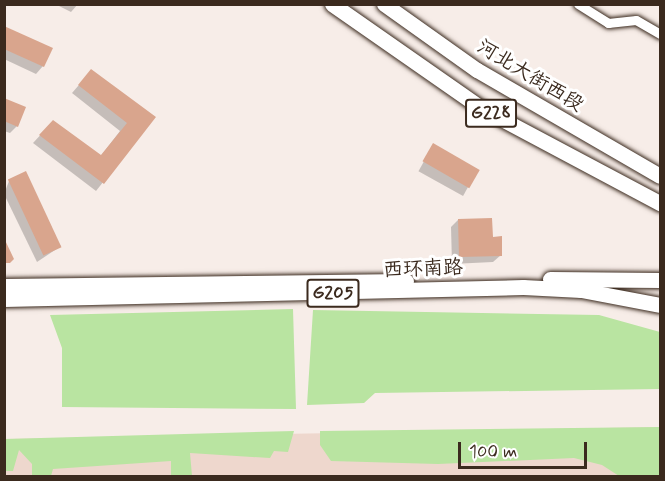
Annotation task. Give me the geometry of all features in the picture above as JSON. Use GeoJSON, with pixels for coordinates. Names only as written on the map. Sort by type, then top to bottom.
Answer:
{"type":"FeatureCollection","features":[{"type":"Feature","properties":{"kind":"highway","name":"G228"},"geometry":{"type":"LineString","coordinates":[[332,4],[481,108],[660,203]]}},
{"type":"Feature","properties":{"kind":"highway","name":"河北大街西段"},"geometry":{"type":"LineString","coordinates":[[384,4],[477,70],[660,176]]}},
{"type":"Feature","properties":{"kind":"highway"},"geometry":{"type":"LineString","coordinates":[[634,278],[660,273]]}},
{"type":"Feature","properties":{"kind":"highway","name":"西环南路"},"geometry":{"type":"LineString","coordinates":[[4,286],[634,278],[660,280]]}},
{"type":"Feature","properties":{"kind":"highway","name":"西环南路"},"geometry":{"type":"LineString","coordinates":[[4,299],[523,287],[581,290],[660,304]]}},
{"type":"Feature","properties":{"kind":"street"},"geometry":{"type":"LineString","coordinates":[[579,4],[608,23],[636,20],[660,34]]}},
{"type":"Feature","properties":{"kind":"shaded area"},"geometry":{"type":"Polygon","coordinates":[[[660,427],[660,476],[5,476],[5,439],[660,427]]]}},
{"type":"Feature","properties":{"kind":"green space"},"geometry":{"type":"Polygon","coordinates":[[[293,309],[296,409],[62,407],[62,348],[50,315],[293,309]]]}},
{"type":"Feature","properties":{"kind":"green space"},"geometry":{"type":"Polygon","coordinates":[[[313,310],[599,315],[660,332],[660,389],[375,393],[364,403],[307,405],[313,310]]]}},
{"type":"Feature","properties":{"kind":"green space"},"geometry":{"type":"Polygon","coordinates":[[[660,427],[660,476],[619,476],[602,465],[574,458],[438,464],[331,461],[320,445],[320,431],[660,427]]]}},
{"type":"Feature","properties":{"kind":"green space"},"geometry":{"type":"Polygon","coordinates":[[[294,431],[288,452],[274,451],[270,458],[190,453],[192,476],[171,476],[171,461],[53,469],[51,476],[32,476],[32,464],[19,450],[13,471],[5,471],[5,439],[294,431]]]}},
{"type":"Feature","properties":{"kind":"building"},"geometry":{"type":"Polygon","coordinates":[[[4,26],[53,48],[44,67],[4,49],[4,26]]]}},
{"type":"Feature","properties":{"kind":"building"},"geometry":{"type":"Polygon","coordinates":[[[91,69],[156,117],[104,184],[39,135],[53,120],[101,155],[127,123],[78,85],[91,69]]]}},
{"type":"Feature","properties":{"kind":"building"},"geometry":{"type":"Polygon","coordinates":[[[4,98],[26,107],[18,127],[4,121],[4,98]]]}},
{"type":"Feature","properties":{"kind":"building"},"geometry":{"type":"Polygon","coordinates":[[[433,143],[480,170],[469,188],[422,161],[433,143]]]}},
{"type":"Feature","properties":{"kind":"building"},"geometry":{"type":"Polygon","coordinates":[[[26,171],[61,247],[43,256],[8,179],[26,171]]]}},
{"type":"Feature","properties":{"kind":"building"},"geometry":{"type":"Polygon","coordinates":[[[492,218],[493,237],[502,236],[502,256],[459,257],[458,219],[492,218]]]}},
{"type":"Feature","properties":{"kind":"building"},"geometry":{"type":"Polygon","coordinates":[[[4,238],[14,259],[10,263],[4,263],[4,238]]]}}]}
